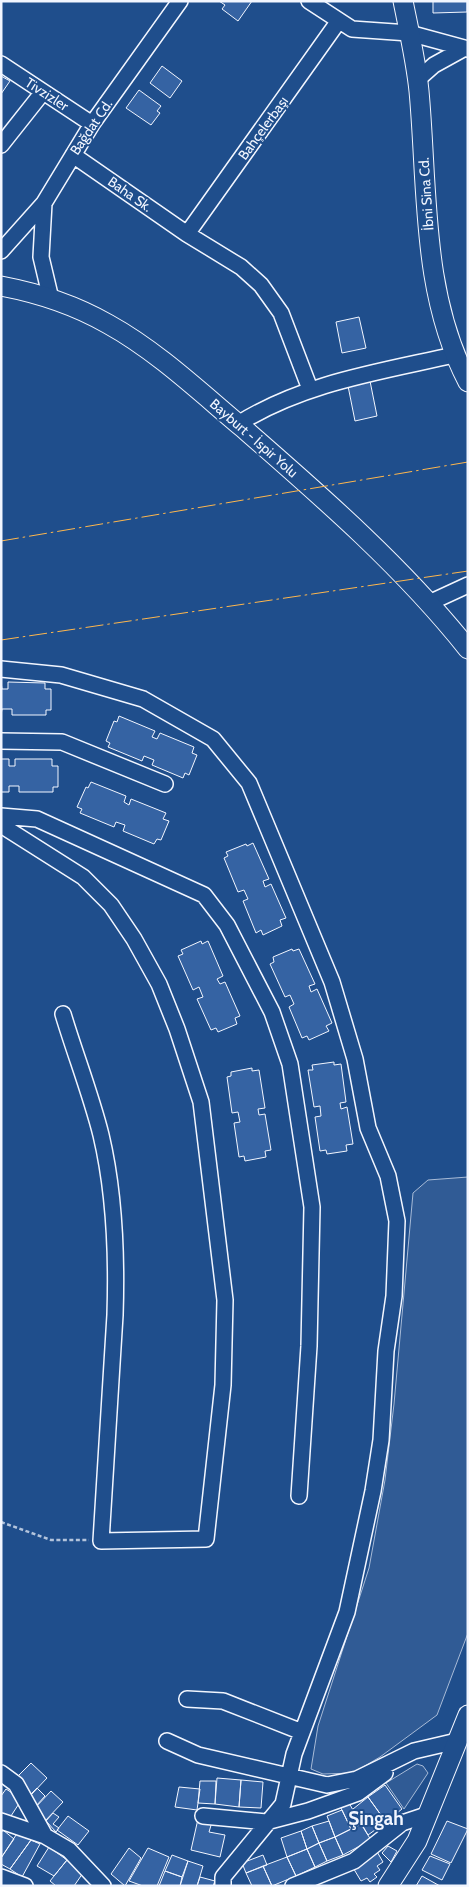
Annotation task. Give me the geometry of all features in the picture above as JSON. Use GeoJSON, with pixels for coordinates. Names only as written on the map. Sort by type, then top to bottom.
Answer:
{"type":"FeatureCollection","features":[{"type":"Feature","properties":{"kind":"main road","name":"İbni Sina Cd."},"geometry":{"type":"LineString","coordinates":[[403,1],[417,80],[424,189],[440,314],[454,355],[468,382]]}},
{"type":"Feature","properties":{"kind":"main road","name":"Bayburt - İspir Yolu"},"geometry":{"type":"LineString","coordinates":[[1,286],[51,299],[109,324],[137,342],[238,424],[299,477],[429,603],[468,648]]}},
{"type":"Feature","properties":{"kind":"main road"},"geometry":{"type":"LineString","coordinates":[[388,1886],[417,1841],[426,1814],[468,1715]]}},
{"type":"Feature","properties":{"kind":"street","name":"Bağdat Cd."},"geometry":{"type":"LineString","coordinates":[[1,251],[44,203],[92,124],[180,1]]}},
{"type":"Feature","properties":{"kind":"street"},"geometry":{"type":"LineString","coordinates":[[309,1],[338,22],[352,29],[409,33],[465,49]]}},
{"type":"Feature","properties":{"kind":"street","name":"Bahçelerbaşı"},"geometry":{"type":"LineString","coordinates":[[187,234],[338,22]]}},
{"type":"Feature","properties":{"kind":"street"},"geometry":{"type":"LineString","coordinates":[[417,80],[434,66],[465,49]]}},
{"type":"Feature","properties":{"kind":"street","name":"Tivzizler"},"geometry":{"type":"LineString","coordinates":[[1,64],[92,124]]}},
{"type":"Feature","properties":{"kind":"street"},"geometry":{"type":"LineString","coordinates":[[1,145],[43,92]]}},
{"type":"Feature","properties":{"kind":"street","name":"Baha Sk."},"geometry":{"type":"LineString","coordinates":[[72,155],[187,234],[241,267],[261,285],[281,314],[310,389]]}},
{"type":"Feature","properties":{"kind":"street"},"geometry":{"type":"LineString","coordinates":[[44,203],[42,257],[51,299]]}},
{"type":"Feature","properties":{"kind":"street"},"geometry":{"type":"LineString","coordinates":[[238,424],[260,410],[310,389],[454,355]]}},
{"type":"Feature","properties":{"kind":"street"},"geometry":{"type":"LineString","coordinates":[[429,603],[468,585]]}},
{"type":"Feature","properties":{"kind":"street"},"geometry":{"type":"LineString","coordinates":[[1,669],[61,675],[143,699],[213,739],[249,783],[332,982],[355,1059],[368,1128],[388,1176],[397,1221],[394,1296],[386,1351],[381,1440],[373,1491],[347,1612],[302,1732],[288,1776],[283,1804],[266,1822],[223,1877],[223,1886]]}},
{"type":"Feature","properties":{"kind":"street"},"geometry":{"type":"LineString","coordinates":[[1,741],[62,742],[165,784]]}},
{"type":"Feature","properties":{"kind":"street"},"geometry":{"type":"LineString","coordinates":[[1,816],[37,820],[204,895],[228,925],[272,1012],[290,1064],[312,1207],[309,1346],[299,1496]]}},
{"type":"Feature","properties":{"kind":"street"},"geometry":{"type":"LineString","coordinates":[[1,825],[83,877],[111,905],[134,938],[159,984],[201,1102],[211,1172],[225,1300],[223,1385],[206,1540],[101,1540],[115,1315],[116,1263],[113,1210],[100,1134],[63,1014]]}},
{"type":"Feature","properties":{"kind":"street"},"geometry":{"type":"LineString","coordinates":[[187,1699],[223,1701],[302,1732]]}},
{"type":"Feature","properties":{"kind":"street"},"geometry":{"type":"LineString","coordinates":[[167,1741],[198,1755],[327,1785],[357,1779],[414,1751],[457,1740]]}},
{"type":"Feature","properties":{"kind":"street"},"geometry":{"type":"LineString","coordinates":[[203,1816],[266,1822],[308,1811],[358,1793],[414,1751]]}},
{"type":"Feature","properties":{"kind":"street"},"geometry":{"type":"LineString","coordinates":[[1,1773],[16,1784],[45,1836]]}},
{"type":"Feature","properties":{"kind":"street"},"geometry":{"type":"LineString","coordinates":[[293,1886],[354,1861],[402,1823],[426,1814]]}},
{"type":"Feature","properties":{"kind":"street"},"geometry":{"type":"LineString","coordinates":[[1,1821],[45,1836],[69,1850],[103,1886]]}},
{"type":"Feature","properties":{"kind":"street"},"geometry":{"type":"LineString","coordinates":[[1,1876],[25,1886]]}},
{"type":"Feature","properties":{"kind":"path"},"geometry":{"type":"LineString","coordinates":[[1,1522],[51,1540],[101,1540]]}},
{"type":"Feature","properties":{"kind":"shaded area"},"geometry":{"type":"Polygon","coordinates":[[[468,1177],[468,1633],[437,1715],[380,1757],[353,1773],[323,1774],[311,1769],[318,1726],[369,1568],[385,1480],[394,1404],[413,1193],[428,1180],[468,1177]]]}},
{"type":"Feature","properties":{"kind":"shaded area"},"geometry":{"type":"Polygon","coordinates":[[[417,1764],[423,1766],[428,1773],[404,1809],[386,1783],[417,1764]]]}},
{"type":"Feature","properties":{"kind":"building"},"geometry":{"type":"Polygon","coordinates":[[[219,1],[252,1],[238,21],[222,9],[225,5],[219,1]]]}},
{"type":"Feature","properties":{"kind":"building"},"geometry":{"type":"Polygon","coordinates":[[[433,1],[467,1],[467,12],[433,13],[433,1]]]}},
{"type":"Feature","properties":{"kind":"building"},"geometry":{"type":"Polygon","coordinates":[[[162,66],[182,81],[170,98],[150,83],[162,66]]]}},
{"type":"Feature","properties":{"kind":"building"},"geometry":{"type":"Polygon","coordinates":[[[1,76],[10,81],[1,94],[1,76]]]}},
{"type":"Feature","properties":{"kind":"building"},"geometry":{"type":"Polygon","coordinates":[[[139,90],[161,106],[157,111],[160,113],[151,125],[126,108],[139,90]]]}},
{"type":"Feature","properties":{"kind":"building"},"geometry":{"type":"Polygon","coordinates":[[[359,317],[366,348],[342,353],[336,322],[359,317]]]}},
{"type":"Feature","properties":{"kind":"building"},"geometry":{"type":"Polygon","coordinates":[[[370,381],[377,416],[355,421],[348,386],[370,381]]]}},
{"type":"Feature","properties":{"kind":"building"},"geometry":{"type":"Polygon","coordinates":[[[1,682],[2,689],[8,689],[8,682],[45,683],[45,689],[51,689],[51,710],[46,710],[46,715],[12,715],[12,709],[2,709],[1,715],[1,682]]]}},
{"type":"Feature","properties":{"kind":"building"},"geometry":{"type":"Polygon","coordinates":[[[119,716],[155,731],[152,737],[157,739],[160,733],[194,747],[192,753],[197,755],[189,775],[185,773],[183,778],[152,765],[154,760],[144,756],[142,761],[108,747],[110,743],[106,741],[114,721],[117,722],[119,716]]]}},
{"type":"Feature","properties":{"kind":"building"},"geometry":{"type":"Polygon","coordinates":[[[1,759],[9,759],[9,766],[15,766],[15,759],[52,759],[52,766],[58,766],[58,787],[53,787],[53,792],[19,792],[19,786],[9,786],[9,792],[1,792],[1,759]]]}},
{"type":"Feature","properties":{"kind":"building"},"geometry":{"type":"Polygon","coordinates":[[[91,782],[126,796],[124,802],[129,805],[131,799],[166,813],[163,819],[169,821],[161,840],[157,839],[154,844],[123,831],[125,825],[116,822],[114,827],[80,813],[82,809],[77,807],[86,787],[88,788],[91,782]]]}},
{"type":"Feature","properties":{"kind":"building"},"geometry":{"type":"Polygon","coordinates":[[[253,843],[269,879],[263,881],[265,887],[271,884],[286,918],[280,920],[282,926],[263,935],[261,930],[256,933],[243,901],[248,899],[244,890],[238,892],[224,858],[228,856],[226,852],[253,843]]]}},
{"type":"Feature","properties":{"kind":"building"},"geometry":{"type":"Polygon","coordinates":[[[201,941],[202,944],[208,941],[223,976],[217,979],[220,984],[225,982],[240,1016],[235,1018],[237,1024],[218,1032],[216,1028],[211,1030],[197,999],[203,997],[199,987],[193,990],[178,956],[183,954],[181,950],[201,941]]]}},
{"type":"Feature","properties":{"kind":"building"},"geometry":{"type":"Polygon","coordinates":[[[292,949],[293,951],[299,949],[315,984],[309,986],[311,992],[317,989],[332,1023],[326,1026],[329,1031],[309,1040],[307,1036],[302,1038],[289,1007],[294,1004],[290,995],[285,997],[270,964],[274,962],[273,957],[292,949]]]}},
{"type":"Feature","properties":{"kind":"building"},"geometry":{"type":"Polygon","coordinates":[[[334,1062],[334,1065],[341,1064],[346,1102],[340,1103],[341,1109],[347,1107],[353,1144],[346,1145],[347,1151],[327,1154],[326,1150],[320,1151],[315,1117],[321,1116],[320,1106],[314,1107],[308,1070],[313,1070],[312,1065],[334,1062]]]}},
{"type":"Feature","properties":{"kind":"building"},"geometry":{"type":"Polygon","coordinates":[[[252,1068],[252,1071],[259,1070],[265,1108],[258,1109],[259,1115],[265,1114],[271,1150],[265,1151],[266,1157],[245,1161],[244,1156],[239,1157],[234,1123],[240,1122],[238,1112],[232,1113],[227,1077],[231,1076],[231,1072],[252,1068]]]}},
{"type":"Feature","properties":{"kind":"building"},"geometry":{"type":"Polygon","coordinates":[[[31,1763],[47,1778],[31,1795],[15,1779],[31,1763]]]}},
{"type":"Feature","properties":{"kind":"building"},"geometry":{"type":"Polygon","coordinates":[[[217,1778],[241,1780],[239,1807],[215,1804],[217,1778]]]}},
{"type":"Feature","properties":{"kind":"building"},"geometry":{"type":"Polygon","coordinates":[[[241,1780],[263,1782],[261,1808],[239,1807],[241,1780]]]}},
{"type":"Feature","properties":{"kind":"building"},"geometry":{"type":"Polygon","coordinates":[[[200,1781],[216,1781],[215,1804],[198,1803],[200,1781]]]}},
{"type":"Feature","properties":{"kind":"building"},"geometry":{"type":"Polygon","coordinates":[[[385,1785],[402,1809],[386,1822],[368,1797],[385,1785]]]}},
{"type":"Feature","properties":{"kind":"building"},"geometry":{"type":"Polygon","coordinates":[[[179,1787],[200,1789],[197,1810],[175,1807],[179,1787]]]}},
{"type":"Feature","properties":{"kind":"building"},"geometry":{"type":"Polygon","coordinates":[[[37,1788],[45,1796],[36,1806],[28,1797],[37,1788]]]}},
{"type":"Feature","properties":{"kind":"building"},"geometry":{"type":"Polygon","coordinates":[[[6,1789],[22,1799],[9,1819],[1,1815],[1,1796],[6,1789]]]}},
{"type":"Feature","properties":{"kind":"building"},"geometry":{"type":"Polygon","coordinates":[[[51,1791],[63,1802],[45,1821],[33,1810],[51,1791]]]}},
{"type":"Feature","properties":{"kind":"building"},"geometry":{"type":"Polygon","coordinates":[[[368,1797],[386,1822],[368,1835],[353,1809],[368,1797]]]}},
{"type":"Feature","properties":{"kind":"building"},"geometry":{"type":"Polygon","coordinates":[[[349,1803],[361,1824],[351,1829],[340,1806],[349,1803]]]}},
{"type":"Feature","properties":{"kind":"building"},"geometry":{"type":"Polygon","coordinates":[[[342,1810],[351,1829],[335,1837],[327,1816],[342,1810]]]}},
{"type":"Feature","properties":{"kind":"building"},"geometry":{"type":"Polygon","coordinates":[[[53,1813],[59,1817],[53,1824],[59,1828],[56,1832],[46,1821],[53,1813]]]}},
{"type":"Feature","properties":{"kind":"building"},"geometry":{"type":"Polygon","coordinates":[[[68,1816],[89,1831],[78,1845],[57,1830],[68,1816]]]}},
{"type":"Feature","properties":{"kind":"building"},"geometry":{"type":"Polygon","coordinates":[[[198,1819],[212,1822],[209,1832],[225,1835],[220,1857],[191,1850],[198,1819]]]}},
{"type":"Feature","properties":{"kind":"building"},"geometry":{"type":"Polygon","coordinates":[[[329,1821],[335,1837],[319,1843],[312,1826],[329,1821]]]}},
{"type":"Feature","properties":{"kind":"building"},"geometry":{"type":"Polygon","coordinates":[[[447,1821],[468,1829],[451,1863],[431,1854],[447,1821]]]}},
{"type":"Feature","properties":{"kind":"building"},"geometry":{"type":"Polygon","coordinates":[[[361,1824],[371,1840],[343,1855],[335,1837],[361,1824]]]}},
{"type":"Feature","properties":{"kind":"building"},"geometry":{"type":"Polygon","coordinates":[[[312,1826],[319,1843],[307,1849],[301,1831],[312,1826]]]}},
{"type":"Feature","properties":{"kind":"building"},"geometry":{"type":"Polygon","coordinates":[[[3,1830],[14,1839],[1,1858],[1,1833],[3,1830]]]}},
{"type":"Feature","properties":{"kind":"building"},"geometry":{"type":"Polygon","coordinates":[[[301,1831],[307,1849],[287,1857],[281,1838],[301,1831]]]}},
{"type":"Feature","properties":{"kind":"building"},"geometry":{"type":"Polygon","coordinates":[[[18,1832],[31,1840],[10,1869],[1,1864],[1,1858],[18,1832]]]}},
{"type":"Feature","properties":{"kind":"building"},"geometry":{"type":"Polygon","coordinates":[[[335,1837],[343,1855],[327,1861],[319,1843],[335,1837]]]}},
{"type":"Feature","properties":{"kind":"building"},"geometry":{"type":"Polygon","coordinates":[[[31,1840],[40,1844],[22,1877],[10,1869],[31,1840]]]}},
{"type":"Feature","properties":{"kind":"building"},"geometry":{"type":"Polygon","coordinates":[[[319,1843],[327,1861],[315,1867],[307,1849],[319,1843]]]}},
{"type":"Feature","properties":{"kind":"building"},"geometry":{"type":"Polygon","coordinates":[[[388,1846],[397,1851],[391,1862],[382,1853],[388,1846]]]}},
{"type":"Feature","properties":{"kind":"building"},"geometry":{"type":"Polygon","coordinates":[[[49,1847],[67,1860],[54,1876],[37,1866],[49,1847]]]}},
{"type":"Feature","properties":{"kind":"building"},"geometry":{"type":"Polygon","coordinates":[[[129,1848],[141,1858],[125,1886],[111,1874],[129,1848]]]}},
{"type":"Feature","properties":{"kind":"building"},"geometry":{"type":"Polygon","coordinates":[[[148,1848],[169,1857],[157,1886],[143,1886],[129,1881],[148,1848]]]}},
{"type":"Feature","properties":{"kind":"building"},"geometry":{"type":"Polygon","coordinates":[[[307,1849],[315,1867],[296,1876],[287,1857],[307,1849]]]}},
{"type":"Feature","properties":{"kind":"building"},"geometry":{"type":"Polygon","coordinates":[[[376,1850],[383,1862],[377,1866],[380,1870],[374,1874],[377,1877],[370,1882],[367,1878],[361,1881],[352,1866],[376,1850]]]}},
{"type":"Feature","properties":{"kind":"building"},"geometry":{"type":"Polygon","coordinates":[[[172,1855],[188,1861],[182,1877],[165,1871],[172,1855]]]}},
{"type":"Feature","properties":{"kind":"building"},"geometry":{"type":"Polygon","coordinates":[[[263,1855],[267,1865],[246,1873],[242,1863],[263,1855]]]}},
{"type":"Feature","properties":{"kind":"building"},"geometry":{"type":"Polygon","coordinates":[[[430,1856],[450,1864],[442,1880],[422,1870],[430,1856]]]}},
{"type":"Feature","properties":{"kind":"building"},"geometry":{"type":"Polygon","coordinates":[[[287,1857],[296,1876],[272,1886],[263,1866],[287,1857]]]}},
{"type":"Feature","properties":{"kind":"building"},"geometry":{"type":"Polygon","coordinates":[[[67,1860],[83,1873],[74,1886],[56,1886],[50,1881],[67,1860]]]}},
{"type":"Feature","properties":{"kind":"building"},"geometry":{"type":"Polygon","coordinates":[[[188,1861],[203,1866],[197,1886],[180,1886],[188,1861]]]}},
{"type":"Feature","properties":{"kind":"building"},"geometry":{"type":"Polygon","coordinates":[[[263,1866],[272,1886],[252,1886],[246,1873],[263,1866]]]}},
{"type":"Feature","properties":{"kind":"building"},"geometry":{"type":"Polygon","coordinates":[[[165,1871],[182,1877],[180,1886],[159,1886],[165,1871]]]}},
{"type":"Feature","properties":{"kind":"building"},"geometry":{"type":"Polygon","coordinates":[[[422,1876],[440,1886],[416,1886],[422,1876]]]}},
{"type":"Feature","properties":{"kind":"building"},"geometry":{"type":"Polygon","coordinates":[[[200,1877],[215,1881],[213,1886],[197,1886],[200,1877]]]}},
{"type":"Feature","properties":{"kind":"power"},"geometry":{"type":"LineString","coordinates":[[1,541],[468,462]]}},
{"type":"Feature","properties":{"kind":"power"},"geometry":{"type":"LineString","coordinates":[[1,640],[468,571]]}},
{"type":"Feature","properties":{"kind":"district","name":"Şingah"},"geometry":{"type":"Point","coordinates":[376,1818]}}]}
